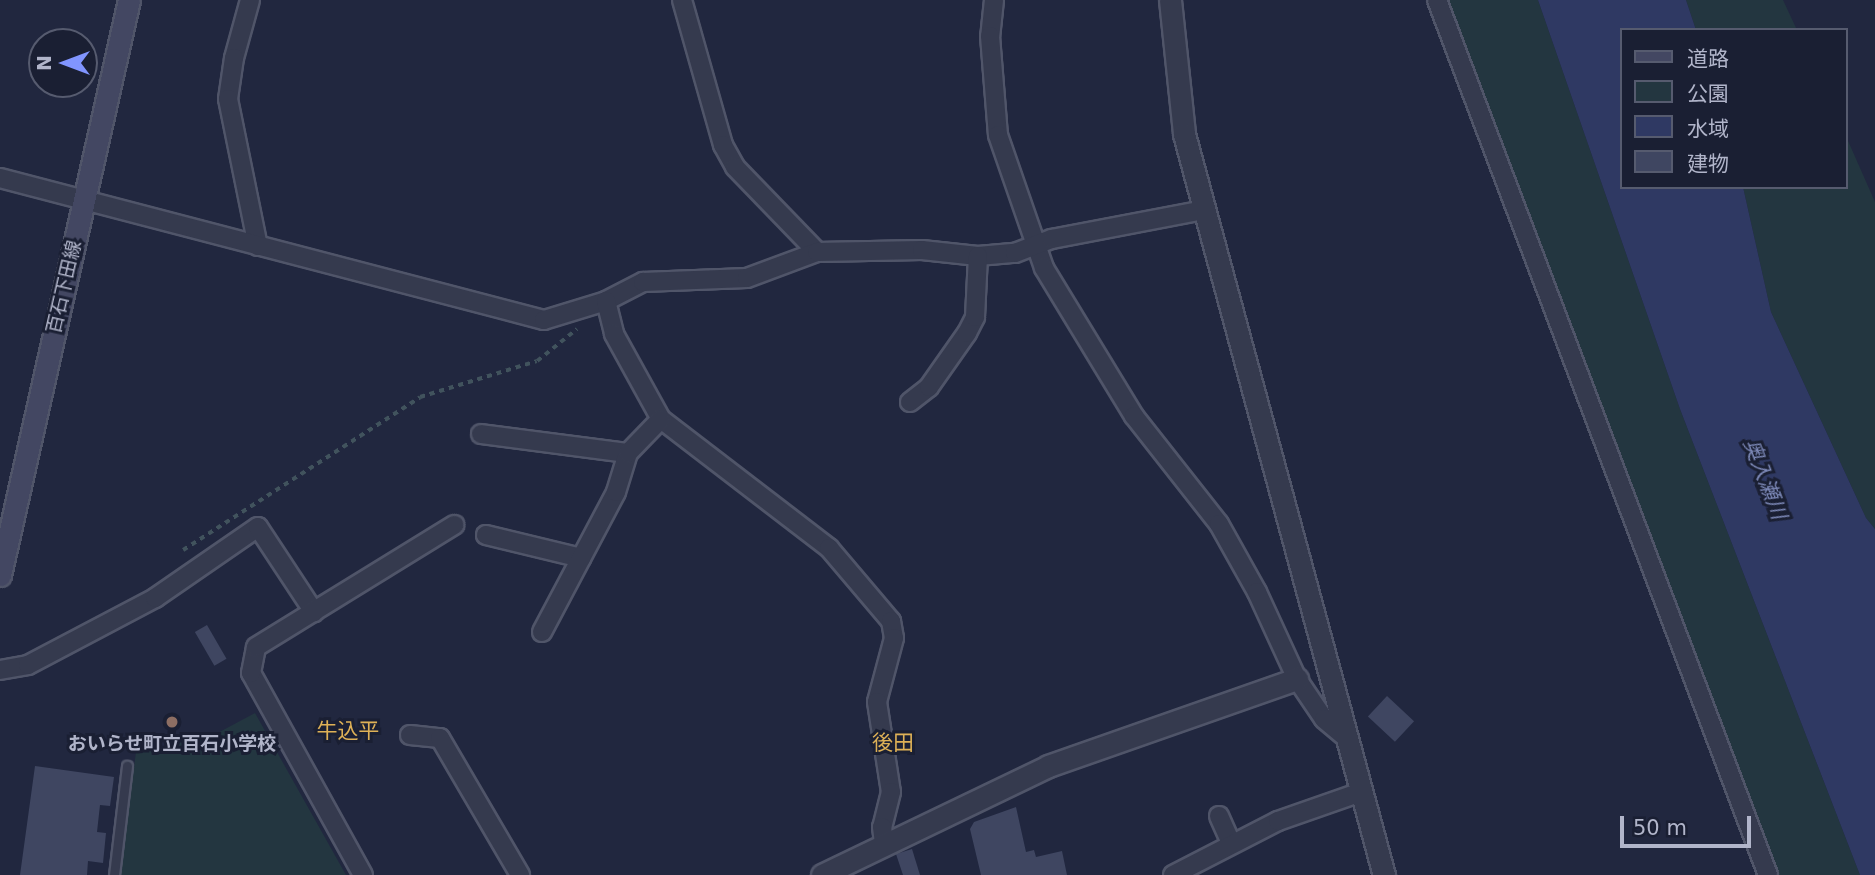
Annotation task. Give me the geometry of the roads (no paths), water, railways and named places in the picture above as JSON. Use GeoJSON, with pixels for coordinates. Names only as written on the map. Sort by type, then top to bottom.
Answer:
{"type":"FeatureCollection","features":[{"type":"Feature","properties":{"kind":"main road","name":"百石下田線"},"geometry":{"type":"LineString","coordinates":[[0,575],[3,541],[129,0]]}},
{"type":"Feature","properties":{"kind":"street"},"geometry":{"type":"LineString","coordinates":[[250,0],[228,99],[258,246]]}},
{"type":"Feature","properties":{"kind":"street"},"geometry":{"type":"LineString","coordinates":[[682,0],[723,145],[735,167],[817,252]]}},
{"type":"Feature","properties":{"kind":"street"},"geometry":{"type":"LineString","coordinates":[[994,0],[990,36],[998,135],[1034,247],[1134,416],[1219,524],[1257,592],[1297,679],[1324,719],[1347,738]]}},
{"type":"Feature","properties":{"kind":"street"},"geometry":{"type":"LineString","coordinates":[[1170,0],[1184,134],[1384,875]]}},
{"type":"Feature","properties":{"kind":"street"},"geometry":{"type":"LineString","coordinates":[[1437,0],[1768,875]]}},
{"type":"Feature","properties":{"kind":"street"},"geometry":{"type":"LineString","coordinates":[[0,178],[544,320],[606,301],[643,282],[747,278],[817,252],[922,250],[978,256],[1034,247],[1052,239],[1203,210]]}},
{"type":"Feature","properties":{"kind":"street"},"geometry":{"type":"LineString","coordinates":[[910,402],[929,387],[971,325],[978,256]]}},
{"type":"Feature","properties":{"kind":"street"},"geometry":{"type":"LineString","coordinates":[[606,301],[608,320],[661,419],[829,548],[891,621],[894,638],[877,702],[891,792],[882,827],[884,844]]}},
{"type":"Feature","properties":{"kind":"street"},"geometry":{"type":"LineString","coordinates":[[542,632],[616,492],[628,453],[661,419]]}},
{"type":"Feature","properties":{"kind":"street"},"geometry":{"type":"LineString","coordinates":[[481,434],[628,453]]}},
{"type":"Feature","properties":{"kind":"street"},"geometry":{"type":"LineString","coordinates":[[363,875],[251,673],[256,647],[454,526]]}},
{"type":"Feature","properties":{"kind":"street"},"geometry":{"type":"LineString","coordinates":[[0,670],[28,665],[155,598],[258,527],[314,612]]}},
{"type":"Feature","properties":{"kind":"street"},"geometry":{"type":"LineString","coordinates":[[486,536],[581,558]]}},
{"type":"Feature","properties":{"kind":"street"},"geometry":{"type":"LineString","coordinates":[[822,875],[1048,766],[1297,679]]}},
{"type":"Feature","properties":{"kind":"street"},"geometry":{"type":"LineString","coordinates":[[410,735],[440,737],[520,875]]}},
{"type":"Feature","properties":{"kind":"street"},"geometry":{"type":"LineString","coordinates":[[1173,875],[1231,843],[1361,792]]}},
{"type":"Feature","properties":{"kind":"street"},"geometry":{"type":"LineString","coordinates":[[1219,816],[1231,843]]}},
{"type":"Feature","properties":{"kind":"lane"},"geometry":{"type":"LineString","coordinates":[[114,875],[127,766]]}},
{"type":"Feature","properties":{"kind":"water","name":"奥入瀬川"},"geometry":{"type":"Polygon","coordinates":[[[1538,0],[1686,0],[1695,28],[1619,28],[1619,189],[1743,189],[1771,312],[1866,518],[1875,529],[1875,875],[1860,875],[1680,409],[1538,0]]]}},
{"type":"Feature","properties":{"kind":"place","name":"おいらせ町立百石小学校"},"geometry":{"type":"Point","coordinates":[172,722]}},
{"type":"Feature","properties":{"kind":"district","name":"牛込平"},"geometry":{"type":"Point","coordinates":[348,731]}},
{"type":"Feature","properties":{"kind":"district","name":"後田"},"geometry":{"type":"Point","coordinates":[893,743]}}]}
